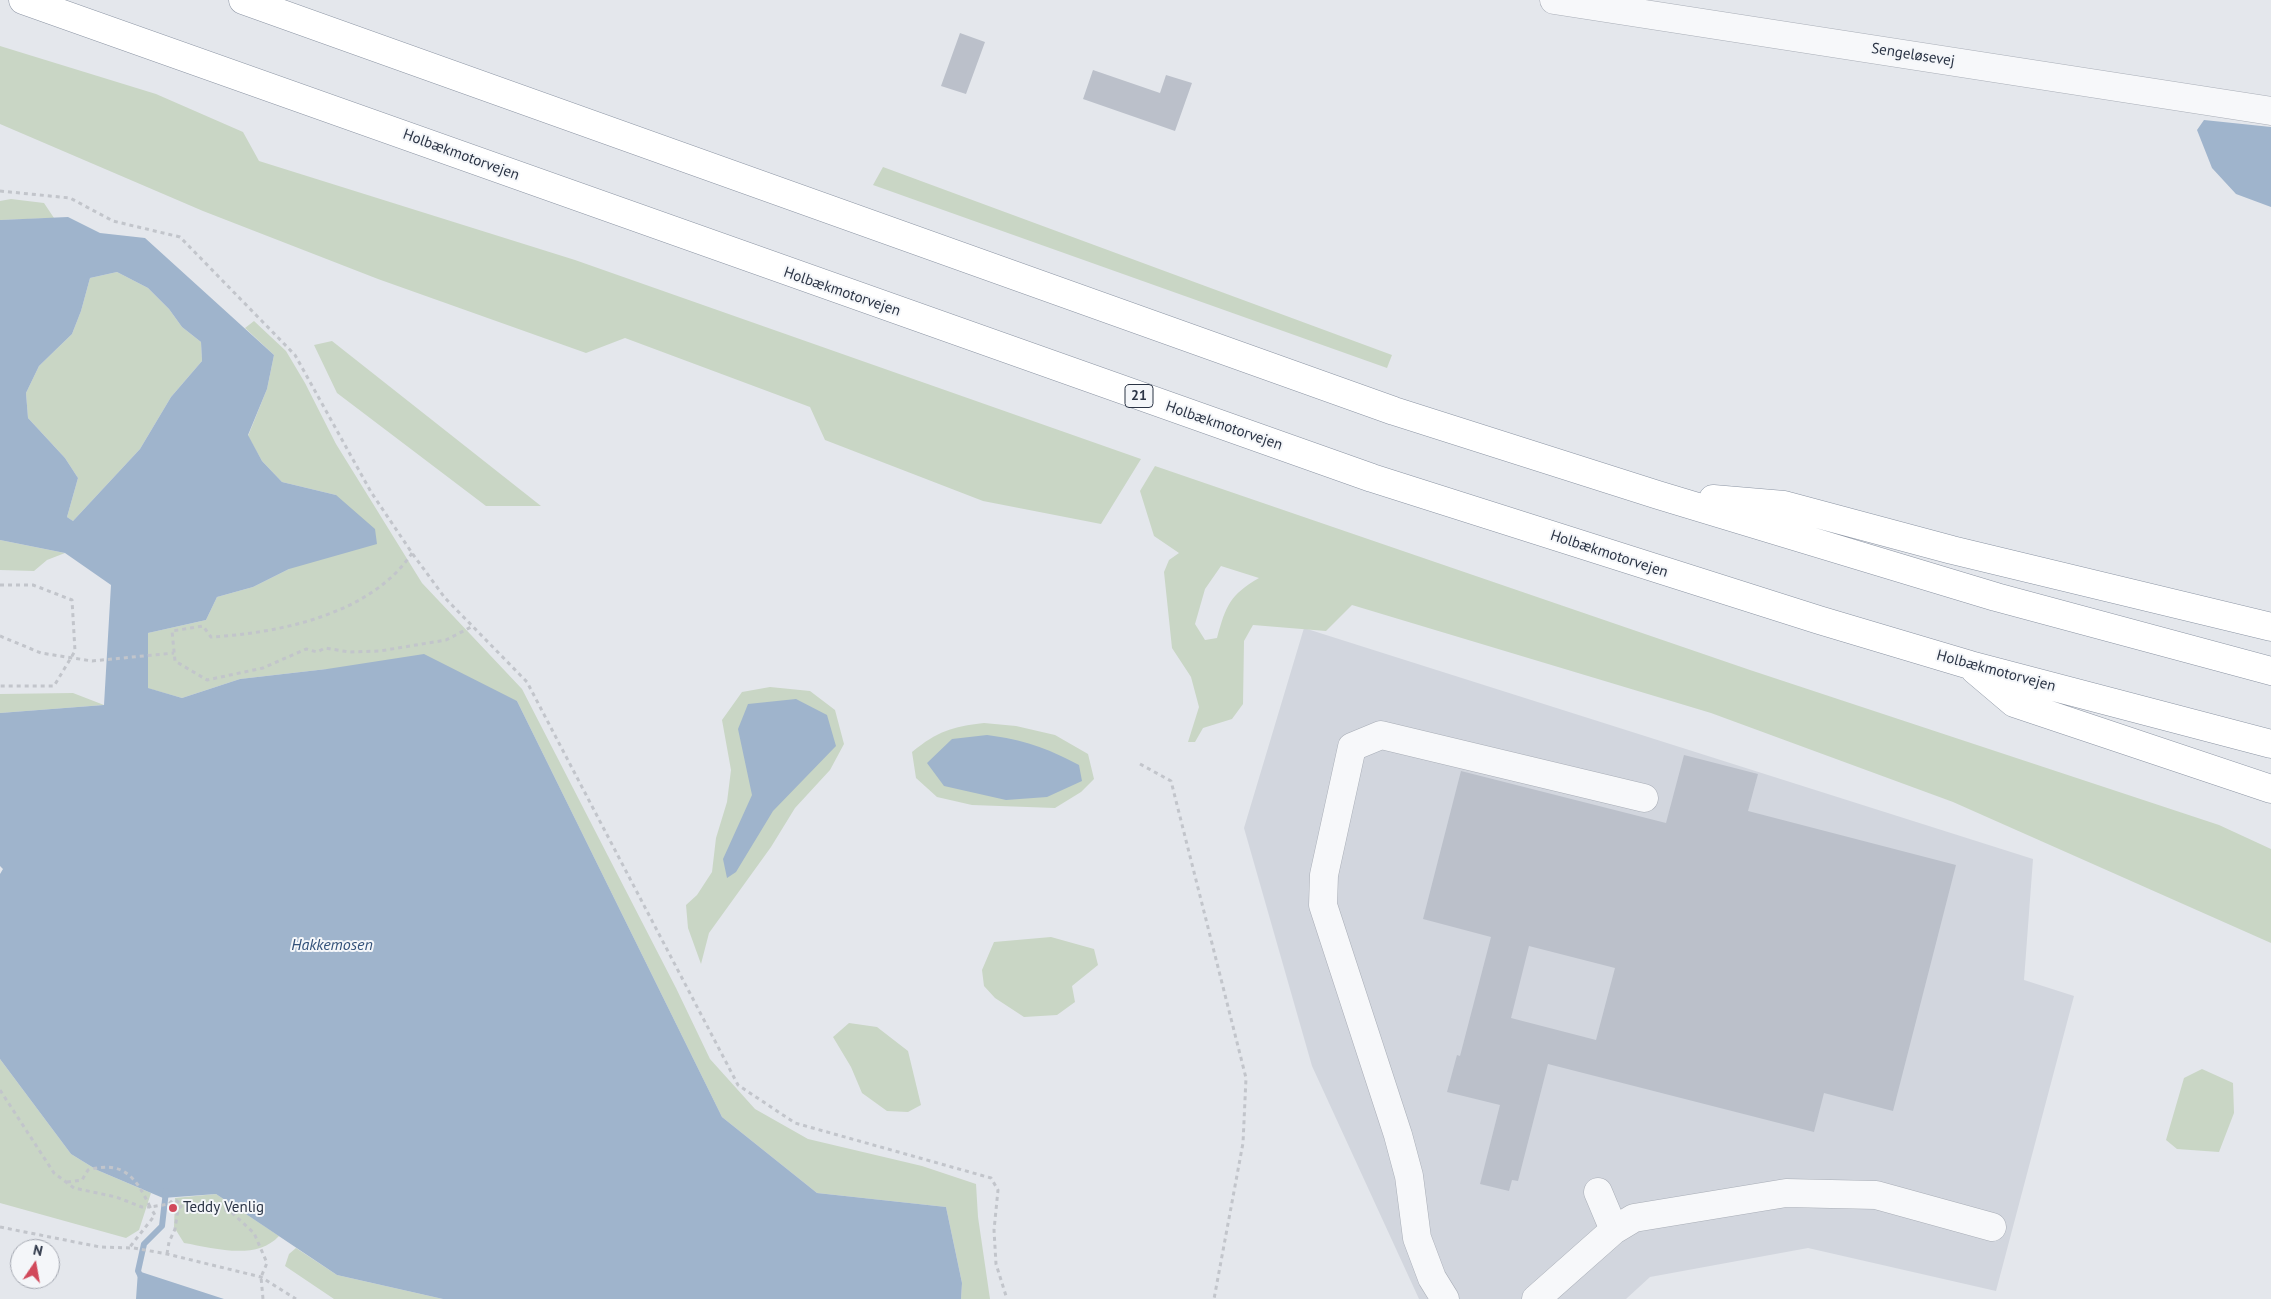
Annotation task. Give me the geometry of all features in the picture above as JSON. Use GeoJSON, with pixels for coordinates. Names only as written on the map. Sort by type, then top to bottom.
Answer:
{"type":"FeatureCollection","features":[{"type":"Feature","properties":{"kind":"highway","name":"Holbækmotorvejen"},"geometry":{"type":"LineString","coordinates":[[23,0],[1372,478],[1818,620],[1970,665],[2271,744]]}},
{"type":"Feature","properties":{"kind":"highway"},"geometry":{"type":"LineString","coordinates":[[243,0],[1394,411],[1658,495],[1996,597],[2271,670]]}},
{"type":"Feature","properties":{"kind":"highway"},"geometry":{"type":"LineString","coordinates":[[1658,495],[1784,505],[1952,550],[2271,627]]}},
{"type":"Feature","properties":{"kind":"highway"},"geometry":{"type":"LineString","coordinates":[[1970,665],[2014,704],[2271,789]]}},
{"type":"Feature","properties":{"kind":"street","name":"Sengeløsevej"},"geometry":{"type":"LineString","coordinates":[[1554,0],[2271,111]]}},
{"type":"Feature","properties":{"kind":"street"},"geometry":{"type":"LineString","coordinates":[[1445,1299],[1432,1278],[1417,1238],[1409,1176],[1398,1135],[1323,905],[1324,875],[1352,747],[1381,735],[1644,798]]}},
{"type":"Feature","properties":{"kind":"street"},"geometry":{"type":"LineString","coordinates":[[1598,1192],[1614,1230]]}},
{"type":"Feature","properties":{"kind":"street"},"geometry":{"type":"LineString","coordinates":[[1536,1299],[1614,1230],[1634,1218],[1786,1192],[1876,1195],[1992,1227]]}},
{"type":"Feature","properties":{"kind":"path"},"geometry":{"type":"LineString","coordinates":[[0,191],[70,198],[113,221],[180,237],[295,355],[371,492],[412,553],[445,598],[527,682],[738,1085],[795,1123],[991,1178],[998,1190],[994,1230],[996,1264],[1007,1299]]}},
{"type":"Feature","properties":{"kind":"path"},"geometry":{"type":"LineString","coordinates":[[412,553],[404,566],[374,593],[335,614],[245,635],[211,638],[203,626],[172,632],[175,661],[206,680],[263,668],[306,649],[317,652],[325,648],[350,652],[380,650],[446,640],[472,626]]}},
{"type":"Feature","properties":{"kind":"path"},"geometry":{"type":"LineString","coordinates":[[0,585],[33,585],[72,600],[75,651],[54,686],[0,686]]}},
{"type":"Feature","properties":{"kind":"path"},"geometry":{"type":"LineString","coordinates":[[0,636],[42,653],[92,661],[174,653]]}},
{"type":"Feature","properties":{"kind":"path"},"geometry":{"type":"LineString","coordinates":[[1140,764],[1171,781],[1246,1078],[1243,1143],[1214,1299]]}},
{"type":"Feature","properties":{"kind":"path"},"geometry":{"type":"LineString","coordinates":[[0,1090],[54,1173],[74,1188],[90,1194],[116,1197],[142,1207],[169,1204],[173,1200],[182,1206]]}},
{"type":"Feature","properties":{"kind":"path"},"geometry":{"type":"LineString","coordinates":[[66,1182],[82,1180],[88,1170],[100,1166],[117,1167],[135,1180],[155,1215],[129,1248]]}},
{"type":"Feature","properties":{"kind":"path"},"geometry":{"type":"LineString","coordinates":[[167,1254],[178,1210],[185,1203],[230,1211],[254,1233],[268,1263],[261,1277],[263,1299]]}},
{"type":"Feature","properties":{"kind":"path"},"geometry":{"type":"LineString","coordinates":[[0,1227],[100,1247],[134,1248],[167,1254],[261,1277],[296,1299]]}},
{"type":"Feature","properties":{"kind":"shaded area"},"geometry":{"type":"Polygon","coordinates":[[[1304,628],[2033,859],[2024,980],[2074,996],[1996,1291],[1808,1248],[1650,1277],[1626,1299],[1419,1299],[1312,1066],[1244,828],[1304,628]]]}},
{"type":"Feature","properties":{"kind":"green space"},"geometry":{"type":"Polygon","coordinates":[[[0,46],[156,94],[243,132],[259,161],[575,260],[1141,459],[1101,524],[983,501],[825,440],[810,407],[625,338],[586,353],[378,279],[203,211],[0,124],[0,46]]]}},
{"type":"Feature","properties":{"kind":"green space"},"geometry":{"type":"Polygon","coordinates":[[[883,167],[1392,355],[1387,368],[873,185],[883,167]]]}},
{"type":"Feature","properties":{"kind":"green space"},"geometry":{"type":"Polygon","coordinates":[[[11,199],[44,203],[54,218],[0,220],[0,201],[11,199]]]}},
{"type":"Feature","properties":{"kind":"green space"},"geometry":{"type":"Polygon","coordinates":[[[117,272],[148,288],[169,309],[182,327],[201,342],[202,361],[171,397],[140,449],[73,521],[67,517],[78,478],[65,458],[28,418],[26,393],[39,366],[72,334],[81,311],[90,278],[117,272]]]}},
{"type":"Feature","properties":{"kind":"green space"},"geometry":{"type":"Polygon","coordinates":[[[254,321],[286,351],[305,383],[336,444],[422,583],[522,689],[676,988],[710,1059],[755,1109],[808,1139],[922,1166],[976,1184],[978,1217],[990,1299],[961,1299],[962,1283],[946,1207],[817,1193],[722,1117],[517,701],[327,669],[240,679],[182,698],[147,688],[148,633],[206,620],[217,597],[253,587],[289,569],[336,495],[282,482],[262,461],[248,436],[267,389],[274,355],[245,328],[254,321]]]}},
{"type":"Feature","properties":{"kind":"green space"},"geometry":{"type":"Polygon","coordinates":[[[332,341],[541,506],[486,506],[337,393],[314,345],[332,341]]]}},
{"type":"Feature","properties":{"kind":"green space"},"geometry":{"type":"Polygon","coordinates":[[[1155,466],[1750,670],[2219,825],[2271,849],[2271,943],[1953,802],[1711,713],[1352,605],[1326,631],[1253,625],[1244,641],[1243,704],[1232,719],[1203,728],[1195,742],[1188,742],[1199,707],[1191,677],[1172,648],[1164,572],[1169,560],[1179,553],[1154,536],[1140,491],[1155,466]],[[1221,566],[1205,589],[1195,624],[1205,640],[1217,638],[1230,602],[1241,590],[1259,578],[1221,566]]]}},
{"type":"Feature","properties":{"kind":"green space"},"geometry":{"type":"Polygon","coordinates":[[[0,540],[65,553],[47,560],[34,571],[0,570],[0,540]]]}},
{"type":"Feature","properties":{"kind":"green space"},"geometry":{"type":"Polygon","coordinates":[[[770,687],[810,691],[835,710],[844,744],[830,770],[795,808],[771,847],[709,933],[701,964],[688,928],[686,905],[697,895],[712,872],[716,838],[727,802],[731,770],[722,720],[742,692],[770,687]]]}},
{"type":"Feature","properties":{"kind":"green space"},"geometry":{"type":"Polygon","coordinates":[[[73,693],[104,705],[0,713],[0,694],[73,693]]]}},
{"type":"Feature","properties":{"kind":"green space"},"geometry":{"type":"Polygon","coordinates":[[[984,723],[1016,726],[1055,735],[1088,754],[1094,779],[1081,792],[1055,808],[972,805],[937,797],[916,778],[912,752],[945,731],[984,723]]]}},
{"type":"Feature","properties":{"kind":"green space"},"geometry":{"type":"Polygon","coordinates":[[[1051,937],[1094,949],[1098,965],[1072,986],[1075,1002],[1057,1015],[1024,1017],[995,998],[984,986],[982,970],[994,942],[1051,937]]]}},
{"type":"Feature","properties":{"kind":"green space"},"geometry":{"type":"Polygon","coordinates":[[[849,1023],[877,1027],[908,1051],[921,1105],[908,1112],[887,1111],[862,1093],[851,1067],[833,1037],[849,1023]]]}},
{"type":"Feature","properties":{"kind":"green space"},"geometry":{"type":"Polygon","coordinates":[[[0,1059],[71,1154],[97,1170],[151,1193],[139,1230],[126,1238],[0,1203],[0,1059]]]}},
{"type":"Feature","properties":{"kind":"green space"},"geometry":{"type":"Polygon","coordinates":[[[2202,1069],[2233,1083],[2234,1113],[2219,1152],[2177,1149],[2166,1140],[2184,1078],[2202,1069]]]}},
{"type":"Feature","properties":{"kind":"green space"},"geometry":{"type":"Polygon","coordinates":[[[216,1194],[279,1236],[270,1244],[247,1251],[221,1250],[184,1243],[174,1227],[175,1198],[216,1194]]]}},
{"type":"Feature","properties":{"kind":"green space"},"geometry":{"type":"Polygon","coordinates":[[[296,1248],[337,1275],[443,1299],[334,1299],[285,1266],[289,1254],[296,1248]]]}},
{"type":"Feature","properties":{"kind":"water"},"geometry":{"type":"Polygon","coordinates":[[[2204,120],[2271,127],[2271,207],[2236,194],[2212,168],[2197,130],[2204,120]]]}},
{"type":"Feature","properties":{"kind":"water","name":"Hakkemosen"},"geometry":{"type":"Polygon","coordinates":[[[68,217],[100,233],[145,238],[274,355],[267,389],[248,435],[262,461],[282,482],[336,495],[375,529],[377,544],[289,569],[253,587],[217,597],[206,620],[148,633],[148,688],[182,698],[240,679],[327,669],[424,654],[517,701],[722,1117],[817,1193],[946,1207],[962,1283],[961,1299],[443,1299],[337,1275],[216,1194],[163,1198],[97,1170],[71,1154],[0,1059],[0,874],[3,869],[0,866],[0,713],[104,705],[111,585],[65,553],[0,540],[0,220],[68,217]],[[117,272],[90,278],[81,311],[72,334],[39,366],[26,393],[28,418],[65,458],[78,478],[67,517],[73,521],[140,449],[171,397],[202,361],[201,342],[182,327],[169,309],[148,288],[117,272]]]}},
{"type":"Feature","properties":{"kind":"water"},"geometry":{"type":"Polygon","coordinates":[[[796,699],[827,715],[836,746],[773,811],[736,872],[727,878],[723,859],[752,795],[738,729],[748,704],[796,699]]]}},
{"type":"Feature","properties":{"kind":"water"},"geometry":{"type":"Polygon","coordinates":[[[987,735],[1034,745],[1067,759],[1079,765],[1082,781],[1047,797],[1006,800],[944,786],[927,763],[952,739],[987,735]]]}},
{"type":"Feature","properties":{"kind":"water"},"geometry":{"type":"Polygon","coordinates":[[[138,1271],[224,1299],[136,1299],[138,1271]]]}},
{"type":"Feature","properties":{"kind":"building"},"geometry":{"type":"Polygon","coordinates":[[[960,33],[985,42],[966,94],[941,86],[960,33]]]}},
{"type":"Feature","properties":{"kind":"building"},"geometry":{"type":"Polygon","coordinates":[[[1093,70],[1160,93],[1166,75],[1192,83],[1175,131],[1083,99],[1093,70]]]}},
{"type":"Feature","properties":{"kind":"building"},"geometry":{"type":"Polygon","coordinates":[[[1684,755],[1758,774],[1748,811],[1956,865],[1893,1111],[1824,1093],[1814,1132],[1548,1064],[1518,1181],[1512,1180],[1509,1191],[1480,1184],[1500,1105],[1447,1092],[1457,1055],[1460,1056],[1491,937],[1423,919],[1461,771],[1666,823],[1684,755]],[[1529,946],[1511,1018],[1596,1040],[1615,968],[1529,946]]]}},
{"type":"Feature","properties":{"kind":"waterway"},"geometry":{"type":"LineString","coordinates":[[141,1277],[138,1271],[144,1244],[162,1226],[166,1191]]}},
{"type":"Feature","properties":{"kind":"place","name":"Teddy Venlig"},"geometry":{"type":"Point","coordinates":[173,1208]}}]}
